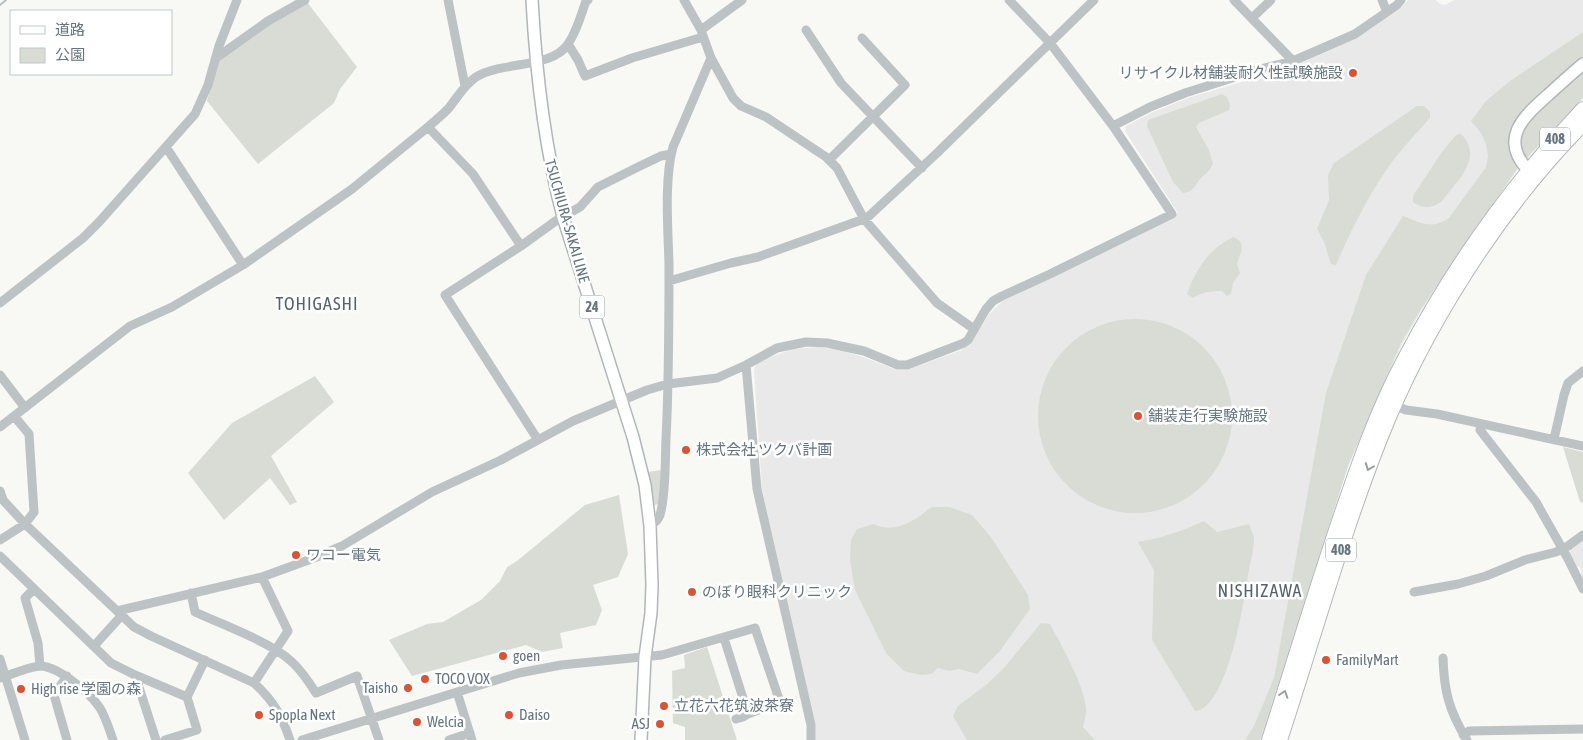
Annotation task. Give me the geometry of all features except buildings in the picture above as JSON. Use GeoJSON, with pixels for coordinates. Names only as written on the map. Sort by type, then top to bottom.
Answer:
{"type":"FeatureCollection","features":[{"type":"Feature","properties":{"kind":"highway","name":"408"},"geometry":{"type":"LineString","coordinates":[[1280,740],[1403,360],[1441,295],[1482,231],[1532,173],[1583,109]]}},
{"type":"Feature","properties":{"kind":"highway","name":"408"},"geometry":{"type":"LineString","coordinates":[[1532,173],[1555,154],[1583,124]]}},
{"type":"Feature","properties":{"kind":"highway","name":"408"},"geometry":{"type":"LineString","coordinates":[[1269,740],[1358,465],[1389,404]]}},
{"type":"Feature","properties":{"kind":"main road","name":"TSUCHIURA-SAKAI LINE"},"geometry":{"type":"LineString","coordinates":[[532,0],[535,63],[553,181],[622,400],[641,469],[650,526],[651,613],[645,657]]}},
{"type":"Feature","properties":{"kind":"main road"},"geometry":{"type":"LineString","coordinates":[[1532,173],[1518,156],[1516,148],[1517,134],[1522,120],[1583,64]]}},
{"type":"Feature","properties":{"kind":"main road","name":"24"},"geometry":{"type":"LineString","coordinates":[[641,740],[645,657]]}},
{"type":"Feature","properties":{"kind":"main road","name":"24"},"geometry":{"type":"LineString","coordinates":[[642,719],[646,740]]}},
{"type":"Feature","properties":{"kind":"street"},"geometry":{"type":"LineString","coordinates":[[0,303],[88,232],[187,124],[200,105],[237,0]]}},
{"type":"Feature","properties":{"kind":"street"},"geometry":{"type":"LineString","coordinates":[[216,58],[268,22],[306,0]]}},
{"type":"Feature","properties":{"kind":"street"},"geometry":{"type":"LineString","coordinates":[[448,0],[465,86]]}},
{"type":"Feature","properties":{"kind":"street"},"geometry":{"type":"LineString","coordinates":[[0,427],[130,326],[172,307],[243,265],[352,190],[446,111],[465,86],[475,78],[489,70],[535,63],[564,50],[588,0]]}},
{"type":"Feature","properties":{"kind":"street"},"geometry":{"type":"LineString","coordinates":[[684,0],[702,34],[711,58],[733,98],[741,106],[770,120],[829,160],[837,168],[864,219],[937,303],[974,329]]}},
{"type":"Feature","properties":{"kind":"street"},"geometry":{"type":"LineString","coordinates":[[568,44],[585,76],[702,34],[742,0]]}},
{"type":"Feature","properties":{"kind":"street"},"geometry":{"type":"LineString","coordinates":[[94,646],[120,613],[192,593],[262,577],[314,558],[342,546],[432,492],[501,460],[573,421],[622,400],[668,384],[717,378],[746,365],[776,348],[806,342],[827,343],[864,351],[898,365],[907,365],[958,346],[968,340],[986,309],[993,301],[1172,214],[1113,126],[1050,43],[1009,0]]}},
{"type":"Feature","properties":{"kind":"street"},"geometry":{"type":"LineString","coordinates":[[669,281],[731,263],[758,258],[864,219],[922,168],[1094,0]]}},
{"type":"Feature","properties":{"kind":"street"},"geometry":{"type":"LineString","coordinates":[[1234,0],[1293,61]]}},
{"type":"Feature","properties":{"kind":"street"},"geometry":{"type":"LineString","coordinates":[[1252,18],[1271,0]]}},
{"type":"Feature","properties":{"kind":"street"},"geometry":{"type":"LineString","coordinates":[[1382,0],[1387,12]]}},
{"type":"Feature","properties":{"kind":"street"},"geometry":{"type":"LineString","coordinates":[[1113,126],[1150,107],[1185,93],[1264,68],[1293,61],[1355,34],[1401,0]]}},
{"type":"Feature","properties":{"kind":"street"},"geometry":{"type":"LineString","coordinates":[[806,30],[841,83],[922,168]]}},
{"type":"Feature","properties":{"kind":"street"},"geometry":{"type":"LineString","coordinates":[[829,160],[905,85],[862,38]]}},
{"type":"Feature","properties":{"kind":"street"},"geometry":{"type":"LineString","coordinates":[[650,526],[659,517],[662,507],[665,464],[668,384],[668,211],[671,154],[711,58]]}},
{"type":"Feature","properties":{"kind":"street"},"geometry":{"type":"LineString","coordinates":[[428,127],[473,174],[521,246]]}},
{"type":"Feature","properties":{"kind":"street"},"geometry":{"type":"LineString","coordinates":[[166,148],[243,265]]}},
{"type":"Feature","properties":{"kind":"street"},"geometry":{"type":"LineString","coordinates":[[538,440],[445,295],[580,207],[598,187],[661,156],[671,154]]}},
{"type":"Feature","properties":{"kind":"street"},"geometry":{"type":"LineString","coordinates":[[746,365],[757,489],[811,725],[811,740]]}},
{"type":"Feature","properties":{"kind":"street"},"geometry":{"type":"LineString","coordinates":[[1554,439],[1568,384],[1583,371]]}},
{"type":"Feature","properties":{"kind":"street"},"geometry":{"type":"LineString","coordinates":[[0,375],[25,408]]}},
{"type":"Feature","properties":{"kind":"street"},"geometry":{"type":"LineString","coordinates":[[1389,404],[1406,410],[1437,414],[1583,446]]}},
{"type":"Feature","properties":{"kind":"street"},"geometry":{"type":"LineString","coordinates":[[0,540],[25,524],[34,512],[29,434],[14,416]]}},
{"type":"Feature","properties":{"kind":"street"},"geometry":{"type":"LineString","coordinates":[[1481,424],[1480,430],[1536,502],[1583,589]]}},
{"type":"Feature","properties":{"kind":"street"},"geometry":{"type":"LineString","coordinates":[[0,491],[2,501],[134,627],[254,683],[266,694],[280,713],[290,740]]}},
{"type":"Feature","properties":{"kind":"street"},"geometry":{"type":"LineString","coordinates":[[1414,592],[1458,584],[1563,549],[1583,535]]}},
{"type":"Feature","properties":{"kind":"street"},"geometry":{"type":"LineString","coordinates":[[0,556],[111,663],[186,697]]}},
{"type":"Feature","properties":{"kind":"street"},"geometry":{"type":"LineString","coordinates":[[254,683],[288,631],[262,577]]}},
{"type":"Feature","properties":{"kind":"street"},"geometry":{"type":"LineString","coordinates":[[34,589],[25,598],[38,643],[40,666]]}},
{"type":"Feature","properties":{"kind":"street"},"geometry":{"type":"LineString","coordinates":[[192,593],[196,612],[276,650],[299,669],[316,693],[357,676],[379,740]]}},
{"type":"Feature","properties":{"kind":"street"},"geometry":{"type":"LineString","coordinates":[[302,740],[457,692],[536,670],[582,662],[662,655],[755,628],[780,702],[736,719]]}},
{"type":"Feature","properties":{"kind":"street"},"geometry":{"type":"LineString","coordinates":[[724,638],[748,714]]}},
{"type":"Feature","properties":{"kind":"street"},"geometry":{"type":"LineString","coordinates":[[1443,658],[1444,684],[1449,704],[1465,737]]}},
{"type":"Feature","properties":{"kind":"street"},"geometry":{"type":"LineString","coordinates":[[0,659],[3,678],[25,740]]}},
{"type":"Feature","properties":{"kind":"street"},"geometry":{"type":"LineString","coordinates":[[165,740],[197,730],[186,697],[205,660]]}},
{"type":"Feature","properties":{"kind":"street"},"geometry":{"type":"LineString","coordinates":[[3,678],[40,666],[55,669],[67,676],[97,703],[107,722],[113,740]]}},
{"type":"Feature","properties":{"kind":"street"},"geometry":{"type":"LineString","coordinates":[[135,675],[156,740]]}},
{"type":"Feature","properties":{"kind":"street"},"geometry":{"type":"LineString","coordinates":[[67,676],[54,695],[67,740]]}},
{"type":"Feature","properties":{"kind":"street"},"geometry":{"type":"LineString","coordinates":[[449,740],[471,737],[457,692]]}},
{"type":"Feature","properties":{"kind":"street"},"geometry":{"type":"LineString","coordinates":[[1465,737],[1468,731],[1583,728]]}},
{"type":"Feature","properties":{"kind":"shaded area"},"geometry":{"type":"Polygon","coordinates":[[[1408,0],[1436,0],[1440,4],[1445,5],[1454,0],[1583,0],[1583,59],[1518,116],[1513,128],[1510,146],[1518,169],[1422,309],[1402,344],[1348,466],[1261,740],[815,740],[762,489],[754,370],[756,365],[762,360],[793,349],[818,347],[841,350],[897,370],[907,370],[962,350],[970,344],[990,313],[1004,300],[1157,226],[1178,213],[1125,131],[1126,126],[1151,113],[1188,98],[1294,66],[1357,38],[1400,9],[1408,0]]]}},
{"type":"Feature","properties":{"kind":"shaded area"},"geometry":{"type":"Polygon","coordinates":[[[1583,538],[1583,580],[1580,574],[1582,572],[1580,567],[1576,566],[1569,553],[1571,547],[1583,538]]]}},
{"type":"Feature","properties":{"kind":"green space"},"geometry":{"type":"Polygon","coordinates":[[[307,2],[357,67],[340,89],[334,103],[258,164],[207,101],[217,63],[243,41],[307,2]]]}},
{"type":"Feature","properties":{"kind":"green space"},"geometry":{"type":"Polygon","coordinates":[[[1583,32],[1583,57],[1525,107],[1514,122],[1511,129],[1510,144],[1517,169],[1421,309],[1401,343],[1348,466],[1260,740],[1245,740],[1254,726],[1274,678],[1326,393],[1366,275],[1403,216],[1426,224],[1443,222],[1449,218],[1486,167],[1488,156],[1486,144],[1481,133],[1471,121],[1486,101],[1510,81],[1583,32]]]}},
{"type":"Feature","properties":{"kind":"green space"},"geometry":{"type":"Polygon","coordinates":[[[1583,70],[1583,98],[1527,158],[1523,158],[1520,140],[1525,124],[1583,70]]]}},
{"type":"Feature","properties":{"kind":"green space"},"geometry":{"type":"Polygon","coordinates":[[[1222,94],[1227,97],[1230,105],[1229,110],[1199,123],[1196,127],[1209,150],[1213,164],[1210,170],[1192,189],[1183,193],[1173,182],[1147,126],[1148,120],[1222,94]]]}},
{"type":"Feature","properties":{"kind":"green space"},"geometry":{"type":"Polygon","coordinates":[[[1417,106],[1424,106],[1430,112],[1430,118],[1398,154],[1385,172],[1362,210],[1336,265],[1331,264],[1324,242],[1317,229],[1329,200],[1328,175],[1334,163],[1417,106]]]}},
{"type":"Feature","properties":{"kind":"green space"},"geometry":{"type":"Polygon","coordinates":[[[1461,134],[1470,151],[1466,168],[1440,203],[1428,207],[1417,205],[1413,202],[1413,196],[1441,153],[1456,135],[1461,134]]]}},
{"type":"Feature","properties":{"kind":"green space"},"geometry":{"type":"Polygon","coordinates":[[[1234,237],[1241,243],[1242,250],[1237,265],[1240,273],[1233,283],[1231,294],[1227,296],[1222,291],[1210,292],[1193,298],[1187,294],[1204,260],[1217,247],[1234,237]]]}},
{"type":"Feature","properties":{"kind":"green space"},"geometry":{"type":"Polygon","coordinates":[[[1145,319],[1154,320],[1181,330],[1204,347],[1216,362],[1225,379],[1231,397],[1231,435],[1225,453],[1216,470],[1204,485],[1189,497],[1172,506],[1154,512],[1125,513],[1116,512],[1089,502],[1073,491],[1060,478],[1049,462],[1039,435],[1038,406],[1039,397],[1049,370],[1060,354],[1073,341],[1089,330],[1116,320],[1145,319]]]}},
{"type":"Feature","properties":{"kind":"green space"},"geometry":{"type":"Polygon","coordinates":[[[315,376],[334,402],[271,456],[297,502],[290,505],[270,478],[224,520],[188,473],[232,423],[315,376]]]}},
{"type":"Feature","properties":{"kind":"green space"},"geometry":{"type":"Polygon","coordinates":[[[1563,447],[1583,452],[1583,503],[1580,502],[1563,447]]]}},
{"type":"Feature","properties":{"kind":"green space"},"geometry":{"type":"Polygon","coordinates":[[[661,470],[660,504],[654,505],[648,472],[661,470]]]}},
{"type":"Feature","properties":{"kind":"green space"},"geometry":{"type":"Polygon","coordinates":[[[619,495],[628,554],[618,577],[593,585],[602,610],[596,625],[560,633],[563,648],[542,652],[526,645],[412,676],[389,640],[427,624],[443,622],[481,600],[500,581],[507,567],[517,561],[585,505],[619,495]]]}},
{"type":"Feature","properties":{"kind":"green space"},"geometry":{"type":"Polygon","coordinates":[[[932,507],[949,507],[972,515],[991,537],[1028,595],[1030,609],[999,652],[977,674],[959,669],[949,671],[938,668],[932,674],[921,675],[904,671],[886,653],[855,590],[850,560],[851,540],[857,529],[874,524],[882,527],[897,527],[919,517],[932,507]]]}},
{"type":"Feature","properties":{"kind":"green space"},"geometry":{"type":"Polygon","coordinates":[[[1204,521],[1217,532],[1249,524],[1254,543],[1244,603],[1226,673],[1217,692],[1207,705],[1195,711],[1152,640],[1154,570],[1138,542],[1172,534],[1204,521]]]}},
{"type":"Feature","properties":{"kind":"green space"},"geometry":{"type":"Polygon","coordinates":[[[1041,623],[1050,624],[1071,665],[1081,687],[1086,708],[1083,727],[1095,740],[967,740],[953,716],[958,706],[986,685],[1003,669],[1041,623]]]}},
{"type":"Feature","properties":{"kind":"green space"},"geometry":{"type":"Polygon","coordinates":[[[707,647],[737,740],[685,740],[685,727],[673,723],[672,671],[685,668],[684,655],[707,647]]]}},
{"type":"Feature","properties":{"kind":"waterway"},"geometry":{"type":"LineString","coordinates":[[0,5],[6,0]]}},
{"type":"Feature","properties":{"kind":"place","name":"リサイクル材舗装耐久性試験施設"},"geometry":{"type":"Point","coordinates":[1353,73]}},
{"type":"Feature","properties":{"kind":"place","name":"舗装走行実験施設"},"geometry":{"type":"Point","coordinates":[1138,416]}},
{"type":"Feature","properties":{"kind":"place","name":"株式会社 ツクバ計画"},"geometry":{"type":"Point","coordinates":[686,450]}},
{"type":"Feature","properties":{"kind":"place","name":"ワコー電気"},"geometry":{"type":"Point","coordinates":[296,555]}},
{"type":"Feature","properties":{"kind":"place","name":"のぼり眼科クリニック"},"geometry":{"type":"Point","coordinates":[692,592]}},
{"type":"Feature","properties":{"kind":"place","name":"goen"},"geometry":{"type":"Point","coordinates":[503,656]}},
{"type":"Feature","properties":{"kind":"place","name":"FamilyMart"},"geometry":{"type":"Point","coordinates":[1326,660]}},
{"type":"Feature","properties":{"kind":"place","name":"TOCO VOX"},"geometry":{"type":"Point","coordinates":[425,679]}},
{"type":"Feature","properties":{"kind":"place","name":"Taisho"},"geometry":{"type":"Point","coordinates":[408,688]}},
{"type":"Feature","properties":{"kind":"place","name":"High rise 学園の森"},"geometry":{"type":"Point","coordinates":[21,689]}},
{"type":"Feature","properties":{"kind":"place","name":"立花六花筑波茶寮"},"geometry":{"type":"Point","coordinates":[664,706]}},
{"type":"Feature","properties":{"kind":"place","name":"Spopla Next"},"geometry":{"type":"Point","coordinates":[259,715]}},
{"type":"Feature","properties":{"kind":"place","name":"Daiso"},"geometry":{"type":"Point","coordinates":[509,715]}},
{"type":"Feature","properties":{"kind":"place","name":"Welcia"},"geometry":{"type":"Point","coordinates":[417,722]}},
{"type":"Feature","properties":{"kind":"place","name":"ASJ"},"geometry":{"type":"Point","coordinates":[660,724]}},
{"type":"Feature","properties":{"kind":"district","name":"TOHIGASHI"},"geometry":{"type":"Point","coordinates":[317,304]}},
{"type":"Feature","properties":{"kind":"district","name":"NISHIZAWA"},"geometry":{"type":"Point","coordinates":[1260,591]}}]}
